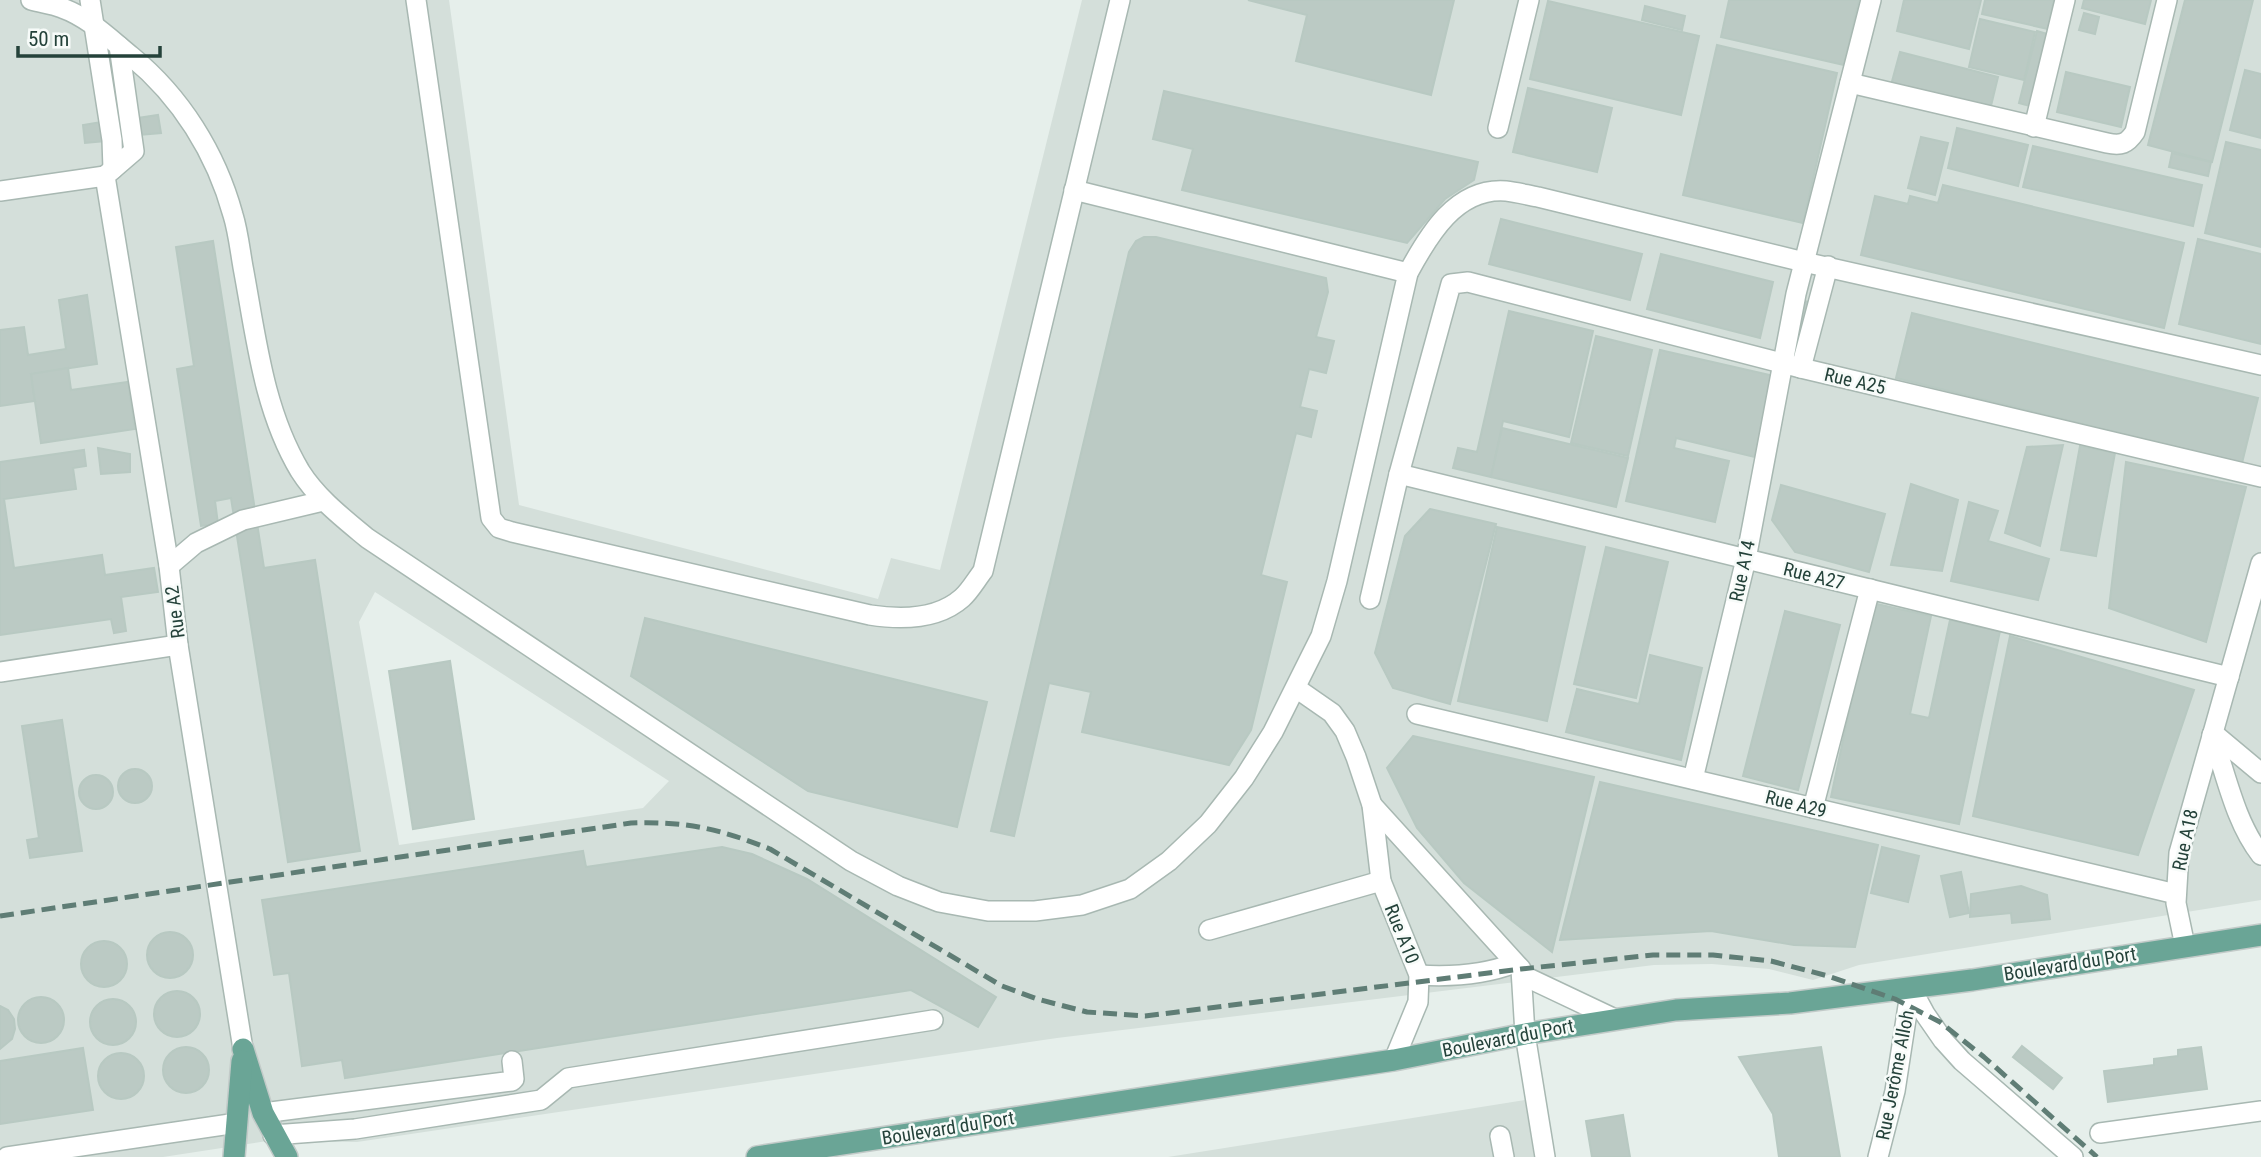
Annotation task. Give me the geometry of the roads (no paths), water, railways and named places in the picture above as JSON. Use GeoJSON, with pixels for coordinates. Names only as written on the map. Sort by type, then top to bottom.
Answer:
{"type":"FeatureCollection","features":[{"type":"Feature","properties":{"kind":"main road","name":"Boulevard du Port"},"geometry":{"type":"LineString","coordinates":[[757,1157],[1394,1060],[1615,1019],[1676,1010],[1790,1003],[1912,990],[2261,935]]}},
{"type":"Feature","properties":{"kind":"main road"},"geometry":{"type":"LineString","coordinates":[[243,1049],[263,1113],[287,1157]]}},
{"type":"Feature","properties":{"kind":"main road"},"geometry":{"type":"LineString","coordinates":[[234,1157],[243,1049]]}},
{"type":"Feature","properties":{"kind":"street"},"geometry":{"type":"LineString","coordinates":[[31,0],[63,8],[94,26],[160,83],[188,118],[217,165],[234,216],[264,383],[300,471],[323,500],[368,538],[851,861],[898,886],[939,902],[988,911],[1035,911],[1082,905],[1130,889],[1170,861],[1208,824],[1244,778],[1296,688],[1321,636],[1337,581],[1408,273],[1426,240],[1448,213],[1474,197],[1504,191],[1538,197],[1804,262],[2261,365]]}},
{"type":"Feature","properties":{"kind":"street","name":"Rue A2"},"geometry":{"type":"LineString","coordinates":[[90,0],[114,155],[109,173],[169,566],[178,645],[243,1049]]}},
{"type":"Feature","properties":{"kind":"street"},"geometry":{"type":"LineString","coordinates":[[416,0],[491,518],[499,528],[512,532],[870,615],[903,618],[940,613],[963,598],[983,572],[1120,0]]}},
{"type":"Feature","properties":{"kind":"street"},"geometry":{"type":"LineString","coordinates":[[1498,128],[1529,0]]}},
{"type":"Feature","properties":{"kind":"street","name":"Rue A14"},"geometry":{"type":"LineString","coordinates":[[1693,779],[1746,559],[1782,362],[1804,262],[1871,0]]}},
{"type":"Feature","properties":{"kind":"street"},"geometry":{"type":"LineString","coordinates":[[2034,127],[2065,0]]}},
{"type":"Feature","properties":{"kind":"street"},"geometry":{"type":"LineString","coordinates":[[1850,83],[2122,145],[2130,140],[2134,132],[2167,0]]}},
{"type":"Feature","properties":{"kind":"street"},"geometry":{"type":"LineString","coordinates":[[0,191],[109,173],[134,151],[118,46]]}},
{"type":"Feature","properties":{"kind":"street"},"geometry":{"type":"LineString","coordinates":[[1074,190],[1408,273]]}},
{"type":"Feature","properties":{"kind":"street"},"geometry":{"type":"LineString","coordinates":[[1801,368],[1828,266]]}},
{"type":"Feature","properties":{"kind":"street","name":"Rue A25"},"geometry":{"type":"LineString","coordinates":[[1399,474],[1451,284],[1468,282],[1801,368],[2261,477]]}},
{"type":"Feature","properties":{"kind":"street"},"geometry":{"type":"LineString","coordinates":[[1370,598],[1399,474]]}},
{"type":"Feature","properties":{"kind":"street","name":"Rue A27"},"geometry":{"type":"LineString","coordinates":[[1399,474],[2228,677]]}},
{"type":"Feature","properties":{"kind":"street"},"geometry":{"type":"LineString","coordinates":[[169,566],[196,543],[243,520],[323,500]]}},
{"type":"Feature","properties":{"kind":"street","name":"Rue A18"},"geometry":{"type":"LineString","coordinates":[[2185,946],[2178,918],[2176,894],[2179,853],[2261,563]]}},
{"type":"Feature","properties":{"kind":"street"},"geometry":{"type":"LineString","coordinates":[[1813,808],[1870,589]]}},
{"type":"Feature","properties":{"kind":"street"},"geometry":{"type":"LineString","coordinates":[[0,672],[178,645]]}},
{"type":"Feature","properties":{"kind":"street","name":"Rue A10"},"geometry":{"type":"LineString","coordinates":[[1296,688],[1332,713],[1345,731],[1372,805],[1381,881],[1419,975],[1418,1002],[1394,1060]]}},
{"type":"Feature","properties":{"kind":"street","name":"Rue A29"},"geometry":{"type":"LineString","coordinates":[[1417,715],[2176,894]]}},
{"type":"Feature","properties":{"kind":"street"},"geometry":{"type":"LineString","coordinates":[[2212,734],[2261,773]]}},
{"type":"Feature","properties":{"kind":"street"},"geometry":{"type":"LineString","coordinates":[[2212,734],[2241,818],[2252,844],[2261,855]]}},
{"type":"Feature","properties":{"kind":"street","name":"Rue A10"},"geometry":{"type":"LineString","coordinates":[[1372,805],[1518,969],[1615,1019]]}},
{"type":"Feature","properties":{"kind":"street"},"geometry":{"type":"LineString","coordinates":[[1209,930],[1381,881]]}},
{"type":"Feature","properties":{"kind":"street"},"geometry":{"type":"LineString","coordinates":[[1419,975],[1457,975],[1518,969],[1525,1034],[1545,1157]]}},
{"type":"Feature","properties":{"kind":"street"},"geometry":{"type":"LineString","coordinates":[[1912,990],[1943,1040],[1962,1061],[2073,1157]]}},
{"type":"Feature","properties":{"kind":"street","name":"Rue Jerôme Alloh"},"geometry":{"type":"LineString","coordinates":[[1878,1157],[1895,1091],[1912,990]]}},
{"type":"Feature","properties":{"kind":"street"},"geometry":{"type":"LineString","coordinates":[[273,1135],[355,1129],[541,1100],[568,1078],[933,1020]]}},
{"type":"Feature","properties":{"kind":"street"},"geometry":{"type":"LineString","coordinates":[[263,1113],[512,1081],[512,1060]]}},
{"type":"Feature","properties":{"kind":"street"},"geometry":{"type":"LineString","coordinates":[[2100,1133],[2261,1111]]}},
{"type":"Feature","properties":{"kind":"street"},"geometry":{"type":"LineString","coordinates":[[7,1157],[237,1123]]}},
{"type":"Feature","properties":{"kind":"street"},"geometry":{"type":"LineString","coordinates":[[1500,1136],[1504,1157]]}},
{"type":"Feature","properties":{"kind":"railway"},"geometry":{"type":"LineString","coordinates":[[0,916],[631,823],[669,823],[719,831],[770,849],[1002,986],[1037,999],[1087,1012],[1145,1016],[1653,955],[1713,955],[1771,961],[1828,976],[1895,999],[1940,1022],[1984,1057],[2097,1157]]}}]}
